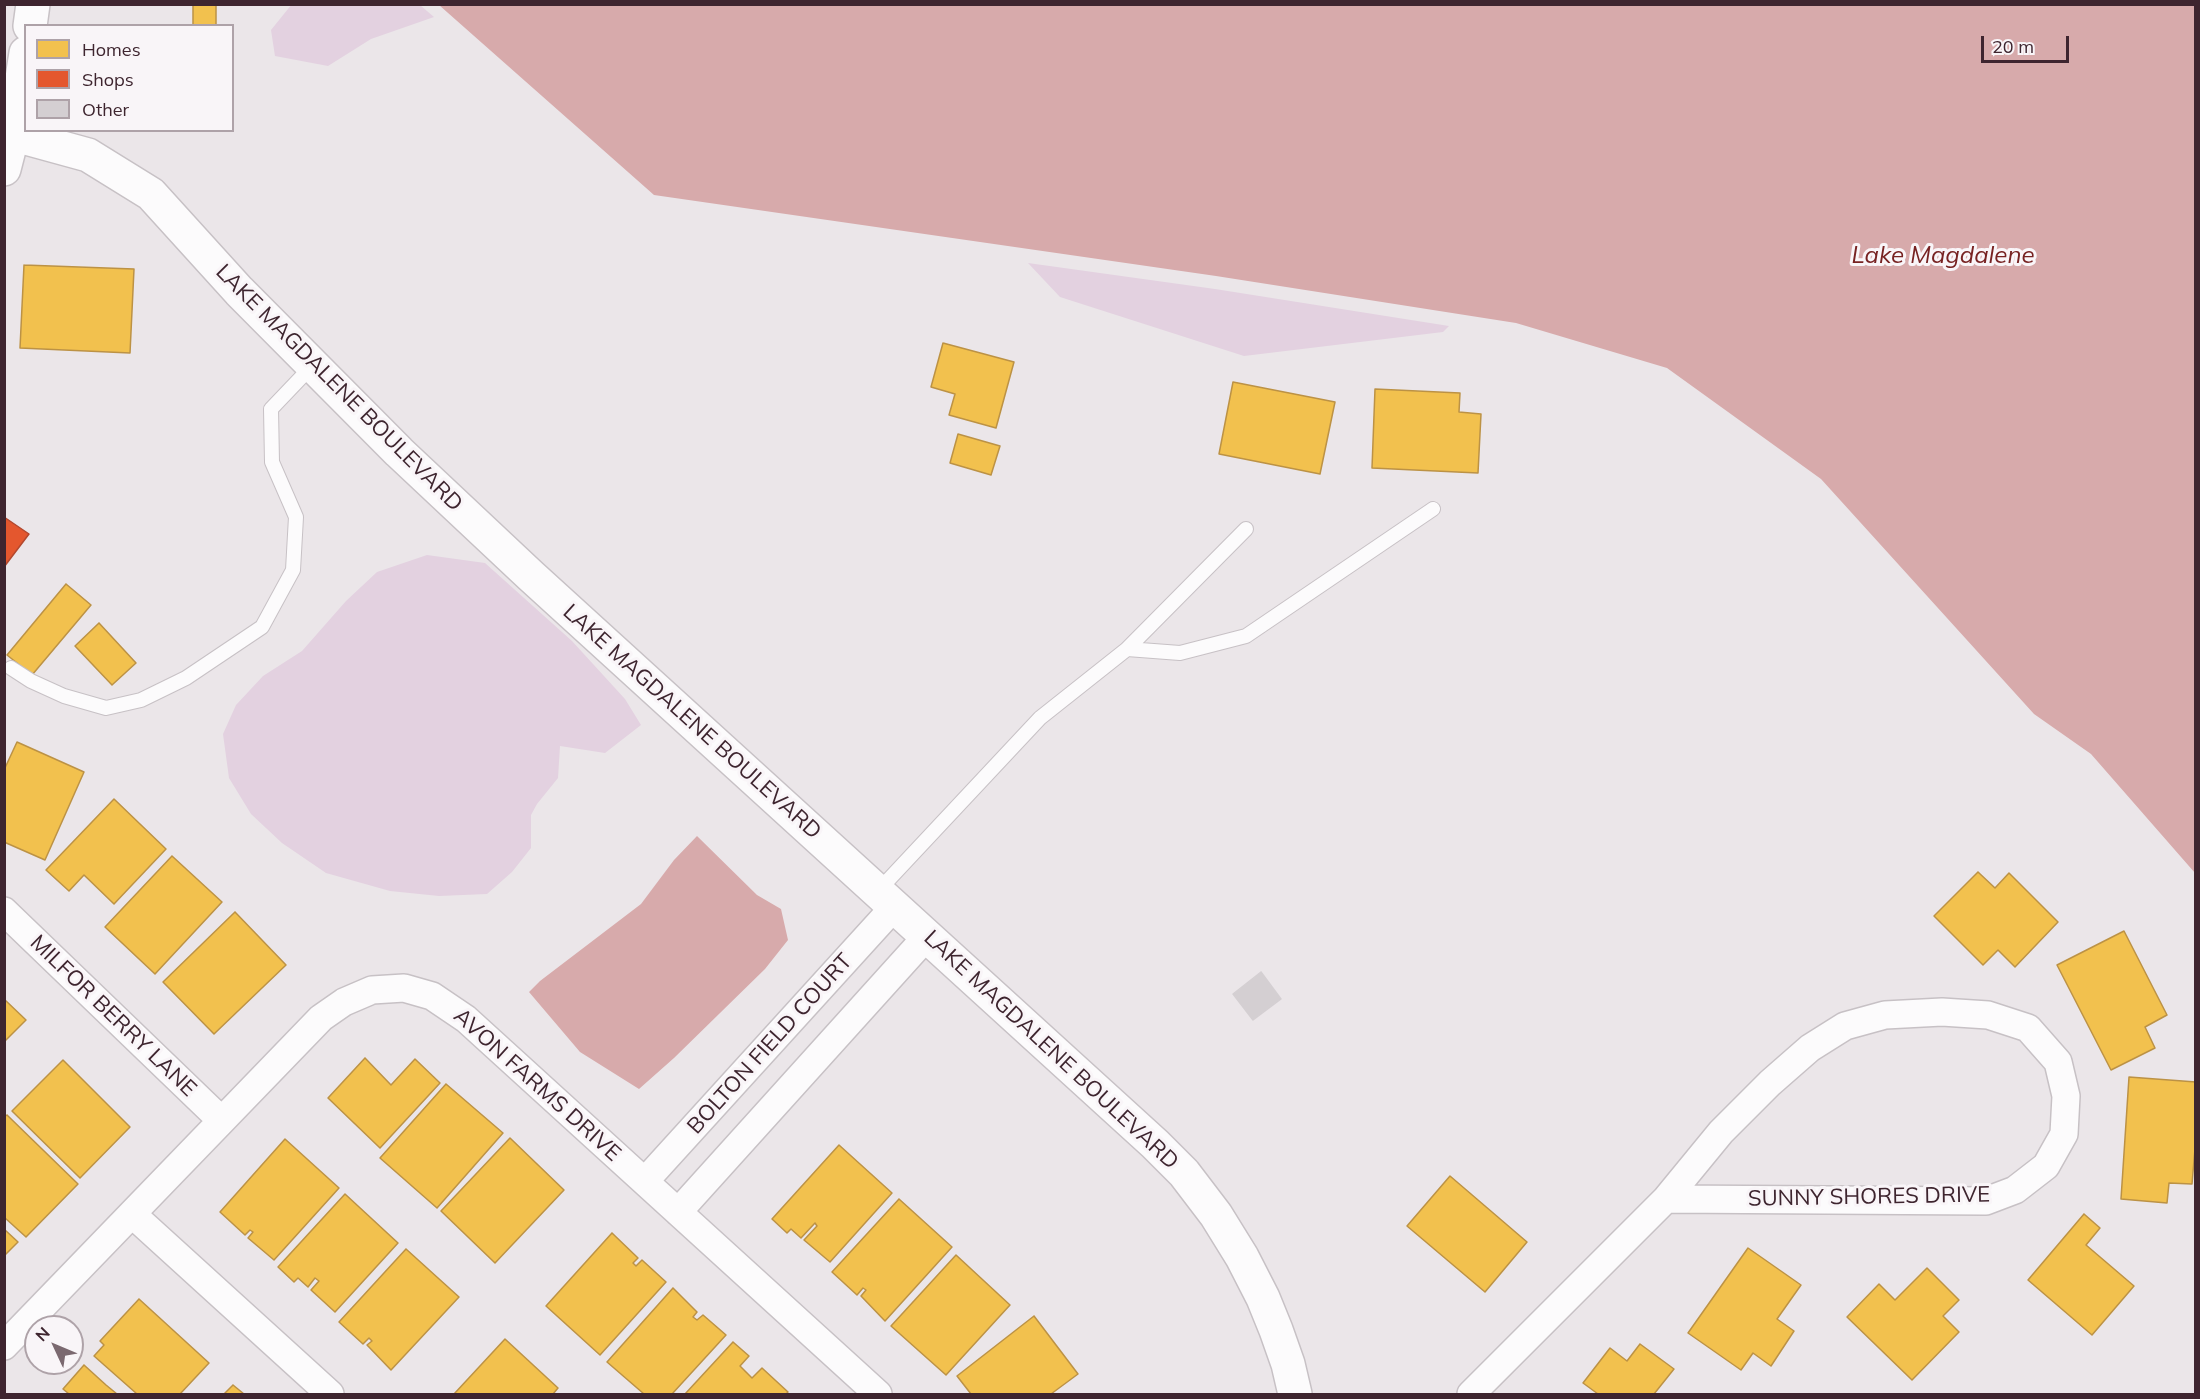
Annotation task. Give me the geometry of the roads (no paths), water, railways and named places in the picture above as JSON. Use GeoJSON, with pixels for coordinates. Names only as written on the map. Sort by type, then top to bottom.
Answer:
{"type":"FeatureCollection","features":[{"type":"Feature","properties":{"kind":"street"},"geometry":{"type":"LineString","coordinates":[[30,24],[33,4]]}},
{"type":"Feature","properties":{"kind":"street"},"geometry":{"type":"LineString","coordinates":[[4,169],[24,62]]}},
{"type":"Feature","properties":{"kind":"street","name":"LAKE MAGDALENE BOULEVARD"},"geometry":{"type":"LineString","coordinates":[[9,133],[88,155],[151,194],[239,291],[399,452],[530,576],[928,935],[1155,1144],[1184,1173],[1216,1215],[1242,1257],[1263,1298],[1288,1364],[1294,1395]]}},
{"type":"Feature","properties":{"kind":"street","name":"BOLTON FIELD COURT"},"geometry":{"type":"LineString","coordinates":[[645,1181],[745,1071],[887,899]]}},
{"type":"Feature","properties":{"kind":"street","name":"MILFOR BERRY LANE"},"geometry":{"type":"LineString","coordinates":[[4,911],[221,1120]]}},
{"type":"Feature","properties":{"kind":"street"},"geometry":{"type":"LineString","coordinates":[[678,1212],[928,935]]}},
{"type":"Feature","properties":{"kind":"street","name":"AVON FARMS DRIVE"},"geometry":{"type":"LineString","coordinates":[[4,1346],[321,1018],[344,1002],[372,990],[405,988],[432,996],[466,1019],[878,1395]]}},
{"type":"Feature","properties":{"kind":"street","name":"SUNNY SHORES DRIVE"},"geometry":{"type":"LineString","coordinates":[[1471,1395],[1666,1199],[1721,1132],[1770,1083],[1810,1048],[1845,1026],[1885,1015],[1942,1012],[1988,1015],[2028,1028],[2058,1062],[2066,1096],[2064,1134],[2046,1166],[2015,1190],[1986,1201],[1666,1199]]}},
{"type":"Feature","properties":{"kind":"street"},"geometry":{"type":"LineString","coordinates":[[745,1071],[778,1101]]}},
{"type":"Feature","properties":{"kind":"street"},"geometry":{"type":"LineString","coordinates":[[132,1214],[330,1395]]}},
{"type":"Feature","properties":{"kind":"lane"},"geometry":{"type":"LineString","coordinates":[[11,668],[31,681],[64,696],[106,708],[141,700],[186,678],[262,627],[293,570],[296,517],[273,462],[271,410],[313,365]]}},
{"type":"Feature","properties":{"kind":"lane"},"geometry":{"type":"LineString","coordinates":[[1127,649],[1180,653],[1246,636],[1433,509]]}},
{"type":"Feature","properties":{"kind":"lane"},"geometry":{"type":"LineString","coordinates":[[887,899],[1040,718],[1127,649],[1246,529]]}},
{"type":"Feature","properties":{"kind":"water","name":"Lake Magdalene"},"geometry":{"type":"Polygon","coordinates":[[[439,5],[2195,5],[2195,873],[2091,754],[2034,714],[1821,479],[1667,368],[1516,323],[1216,276],[654,195],[439,5]]]}},
{"type":"Feature","properties":{"kind":"water"},"geometry":{"type":"Polygon","coordinates":[[[697,836],[757,895],[781,909],[788,940],[765,969],[639,1089],[580,1052],[529,992],[540,981],[641,904],[674,860],[697,836]]]}}]}
